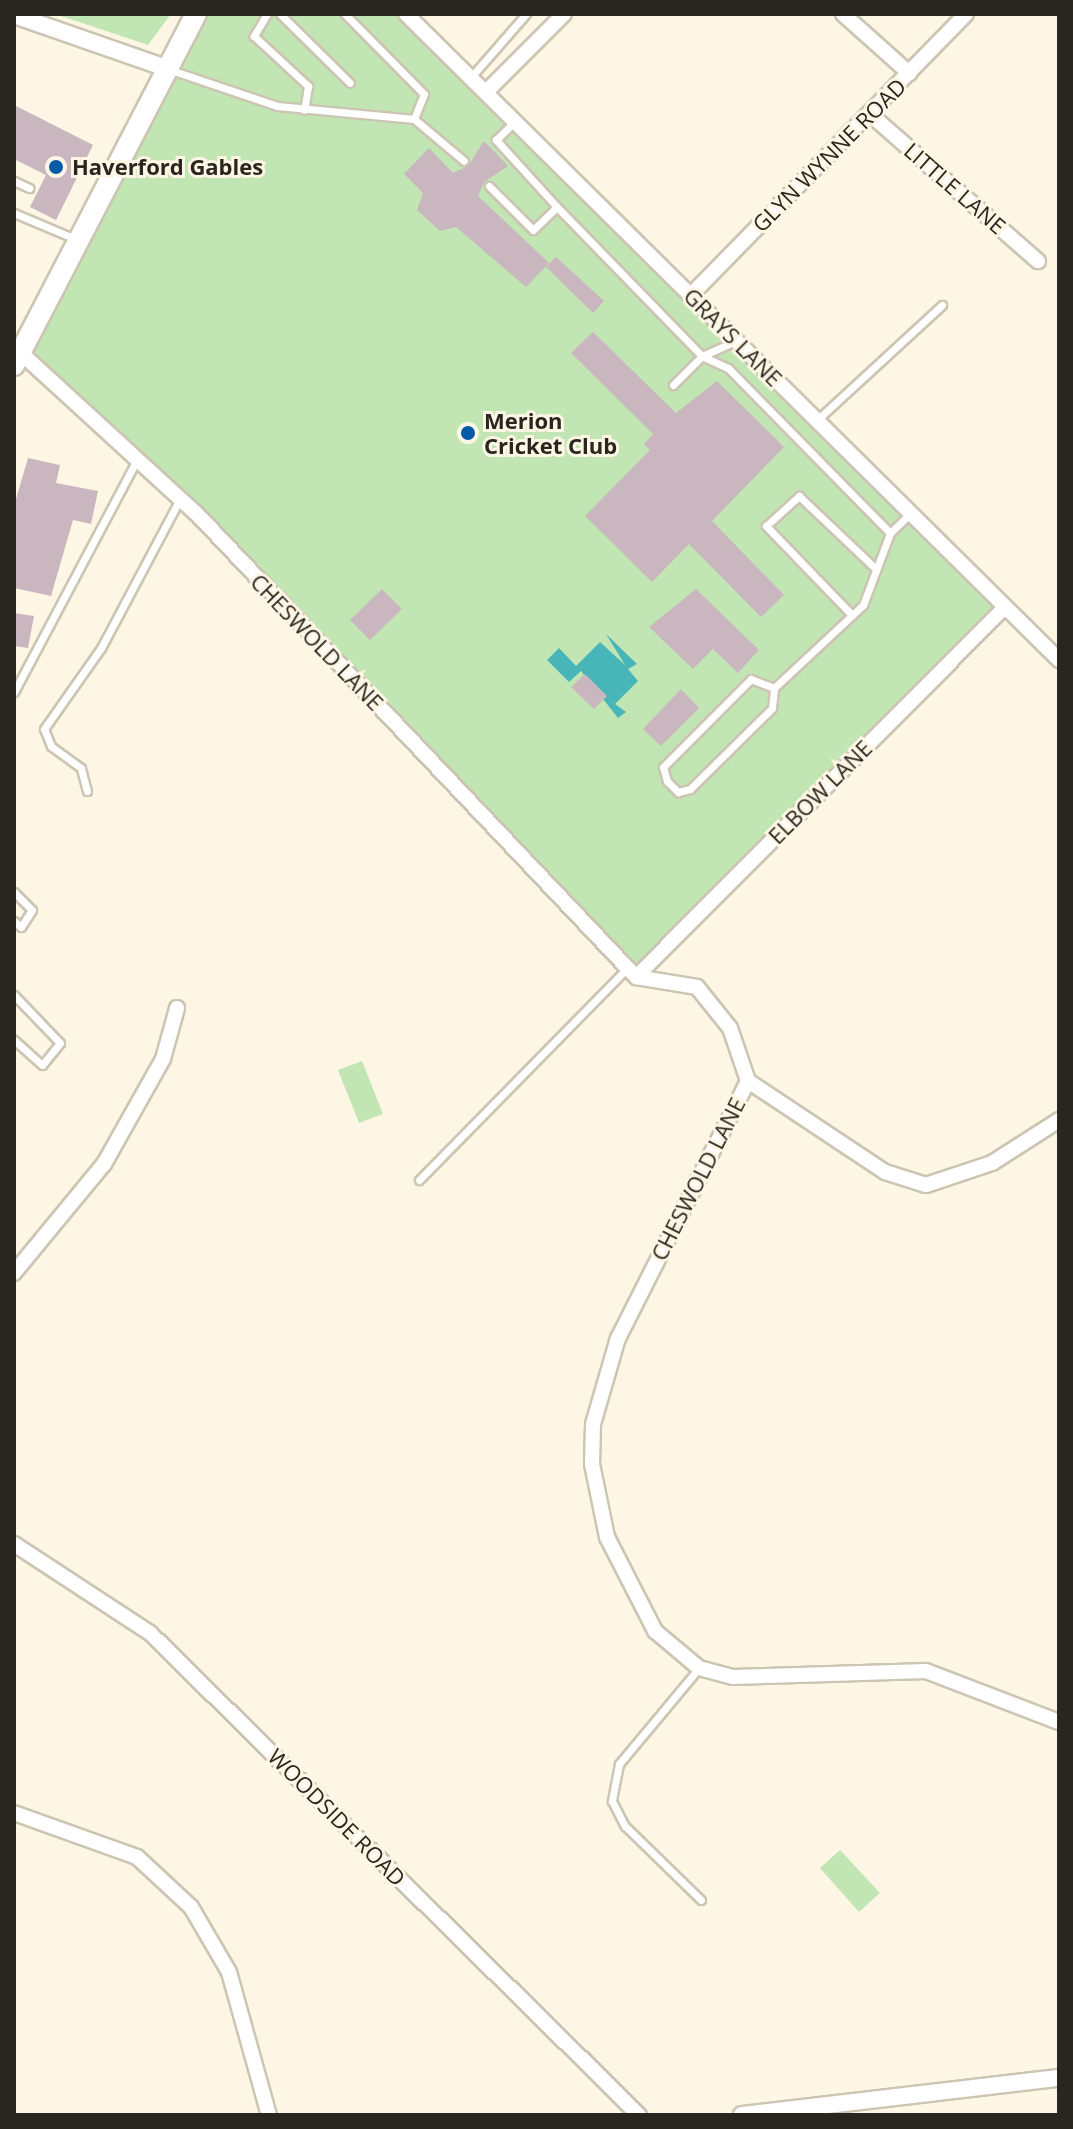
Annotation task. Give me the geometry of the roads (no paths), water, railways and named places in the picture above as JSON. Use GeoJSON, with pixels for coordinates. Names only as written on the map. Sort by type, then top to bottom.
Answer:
{"type":"FeatureCollection","features":[{"type":"Feature","properties":{"kind":"main road"},"geometry":{"type":"LineString","coordinates":[[16,354],[196,14]]}},
{"type":"Feature","properties":{"kind":"street","name":"GRAYS LANE"},"geometry":{"type":"LineString","coordinates":[[406,14],[1059,660]]}},
{"type":"Feature","properties":{"kind":"street"},"geometry":{"type":"LineString","coordinates":[[486,92],[564,14]]}},
{"type":"Feature","properties":{"kind":"street"},"geometry":{"type":"LineString","coordinates":[[843,14],[909,73]]}},
{"type":"Feature","properties":{"kind":"street","name":"GLYN WYNNE ROAD"},"geometry":{"type":"LineString","coordinates":[[691,295],[871,115],[966,14]]}},
{"type":"Feature","properties":{"kind":"street"},"geometry":{"type":"LineString","coordinates":[[14,15],[166,68]]}},
{"type":"Feature","properties":{"kind":"street","name":"LITTLE LANE"},"geometry":{"type":"LineString","coordinates":[[871,115],[1038,261]]}},
{"type":"Feature","properties":{"kind":"street","name":"CHESWOLD LANE"},"geometry":{"type":"LineString","coordinates":[[16,354],[180,499],[631,972],[672,977],[697,987],[730,1028],[748,1081],[618,1338],[593,1424],[592,1464],[607,1537],[655,1631],[699,1668],[733,1677],[926,1671],[1059,1722]]}},
{"type":"Feature","properties":{"kind":"street","name":"ELBOW LANE"},"geometry":{"type":"LineString","coordinates":[[631,972],[1004,608]]}},
{"type":"Feature","properties":{"kind":"street"},"geometry":{"type":"LineString","coordinates":[[14,1271],[104,1164],[163,1059],[177,1008]]}},
{"type":"Feature","properties":{"kind":"street"},"geometry":{"type":"LineString","coordinates":[[748,1081],[885,1172],[926,1185],[992,1163],[1059,1120]]}},
{"type":"Feature","properties":{"kind":"street","name":"WOODSIDE ROAD"},"geometry":{"type":"LineString","coordinates":[[14,1544],[150,1633],[639,2115]]}},
{"type":"Feature","properties":{"kind":"street"},"geometry":{"type":"LineString","coordinates":[[14,1813],[137,1857],[191,1907],[229,1972],[269,2115]]}},
{"type":"Feature","properties":{"kind":"street"},"geometry":{"type":"LineString","coordinates":[[742,2115],[1059,2078]]}},
{"type":"Feature","properties":{"kind":"lane"},"geometry":{"type":"LineString","coordinates":[[267,14],[254,36],[308,86],[304,110]]}},
{"type":"Feature","properties":{"kind":"lane"},"geometry":{"type":"LineString","coordinates":[[280,14],[350,83]]}},
{"type":"Feature","properties":{"kind":"lane"},"geometry":{"type":"LineString","coordinates":[[345,14],[424,94],[414,119]]}},
{"type":"Feature","properties":{"kind":"lane"},"geometry":{"type":"LineString","coordinates":[[471,77],[526,14]]}},
{"type":"Feature","properties":{"kind":"lane"},"geometry":{"type":"LineString","coordinates":[[166,68],[304,110],[414,119],[464,161]]}},
{"type":"Feature","properties":{"kind":"lane"},"geometry":{"type":"LineString","coordinates":[[515,121],[496,140],[702,356],[728,368],[890,533]]}},
{"type":"Feature","properties":{"kind":"lane"},"geometry":{"type":"LineString","coordinates":[[14,181],[29,188]]}},
{"type":"Feature","properties":{"kind":"lane"},"geometry":{"type":"LineString","coordinates":[[489,186],[533,230],[557,207]]}},
{"type":"Feature","properties":{"kind":"lane"},"geometry":{"type":"LineString","coordinates":[[14,213],[79,240]]}},
{"type":"Feature","properties":{"kind":"lane"},"geometry":{"type":"LineString","coordinates":[[817,420],[942,305]]}},
{"type":"Feature","properties":{"kind":"lane"},"geometry":{"type":"LineString","coordinates":[[673,385],[702,356],[736,340]]}},
{"type":"Feature","properties":{"kind":"lane"},"geometry":{"type":"LineString","coordinates":[[14,692],[137,460]]}},
{"type":"Feature","properties":{"kind":"lane"},"geometry":{"type":"LineString","coordinates":[[852,615],[766,526],[799,496],[875,568]]}},
{"type":"Feature","properties":{"kind":"lane"},"geometry":{"type":"LineString","coordinates":[[87,791],[81,768],[51,746],[44,729],[101,648],[180,499]]}},
{"type":"Feature","properties":{"kind":"lane"},"geometry":{"type":"LineString","coordinates":[[774,688],[751,679],[663,767],[667,781],[678,792],[690,789],[772,708],[774,688],[852,615],[890,533],[910,514]]}},
{"type":"Feature","properties":{"kind":"lane"},"geometry":{"type":"LineString","coordinates":[[14,892],[32,910],[21,927],[14,921]]}},
{"type":"Feature","properties":{"kind":"lane"},"geometry":{"type":"LineString","coordinates":[[419,1180],[631,972]]}},
{"type":"Feature","properties":{"kind":"lane"},"geometry":{"type":"LineString","coordinates":[[14,995],[60,1043],[42,1065],[14,1040]]}},
{"type":"Feature","properties":{"kind":"lane"},"geometry":{"type":"LineString","coordinates":[[699,1668],[619,1764],[612,1801],[625,1826],[701,1900]]}},
{"type":"Feature","properties":{"kind":"water"},"geometry":{"type":"Polygon","coordinates":[[[606,634],[637,664],[628,669],[638,681],[615,704],[626,712],[618,718],[581,671],[569,682],[547,660],[559,648],[576,666],[600,642],[625,665],[606,634]]]}},
{"type":"Feature","properties":{"kind":"place","name":"Haverford Gables"},"geometry":{"type":"Point","coordinates":[56,167]}},
{"type":"Feature","properties":{"kind":"place","name":"Merion Cricket Club"},"geometry":{"type":"Point","coordinates":[468,433]}}]}
